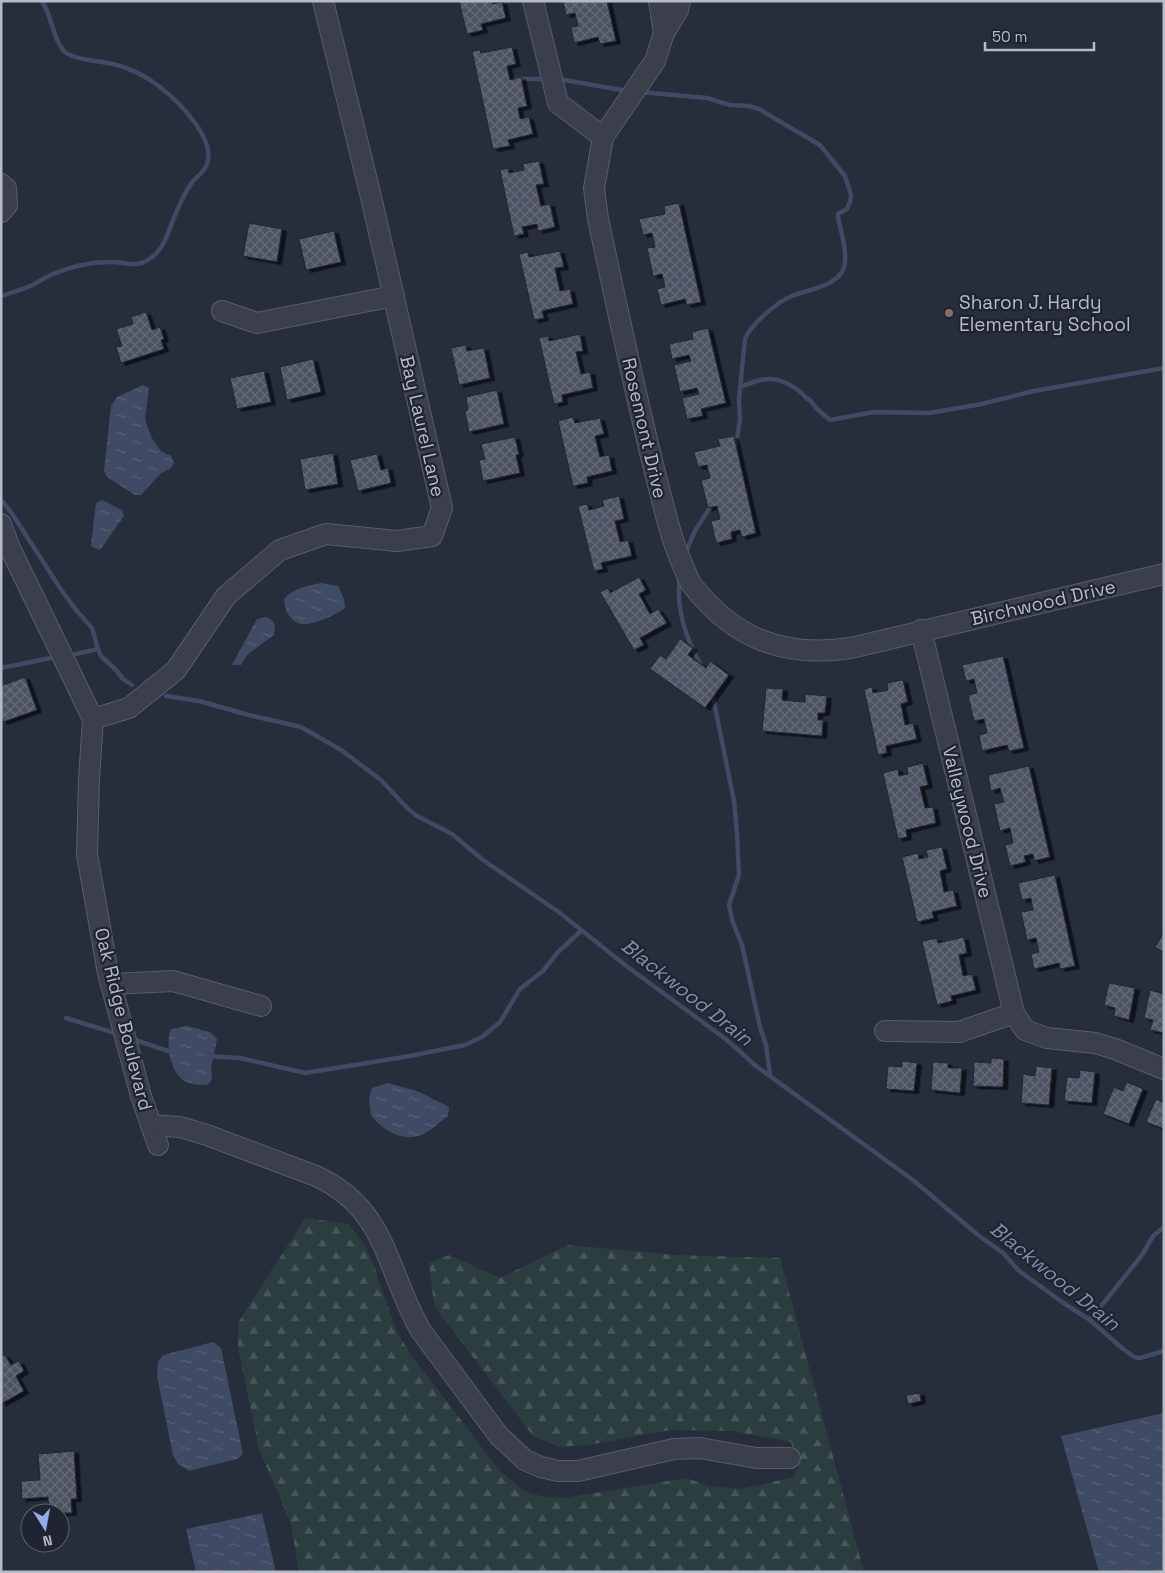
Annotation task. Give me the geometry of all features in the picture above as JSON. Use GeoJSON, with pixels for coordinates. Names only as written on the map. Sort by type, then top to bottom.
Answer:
{"type":"FeatureCollection","features":[{"type":"Feature","properties":{"kind":"street","name":"Bay Laurel Lane"},"geometry":{"type":"LineString","coordinates":[[93,719],[129,708],[176,670],[226,596],[280,550],[326,534],[397,542],[432,536],[442,508],[394,296],[323,1]]}},
{"type":"Feature","properties":{"kind":"street"},"geometry":{"type":"LineString","coordinates":[[533,1],[558,103],[603,136]]}},
{"type":"Feature","properties":{"kind":"street","name":"Rosemont Drive"},"geometry":{"type":"LineString","coordinates":[[659,1],[664,33]]}},
{"type":"Feature","properties":{"kind":"street","name":"Rosemont Drive"},"geometry":{"type":"LineString","coordinates":[[680,1],[678,10],[664,33],[654,61],[603,136],[594,188],[598,219],[654,471],[673,543],[690,583],[720,615],[744,633],[774,645],[805,650],[828,651],[851,648],[922,630]]}},
{"type":"Feature","properties":{"kind":"street"},"geometry":{"type":"LineString","coordinates":[[1,184],[6,188],[7,206],[1,212]]}},
{"type":"Feature","properties":{"kind":"street"},"geometry":{"type":"LineString","coordinates":[[222,311],[257,324],[394,296]]}},
{"type":"Feature","properties":{"kind":"street","name":"Oak Ridge Boulevard"},"geometry":{"type":"LineString","coordinates":[[1,524],[9,546],[93,719],[89,779],[88,854],[112,984],[141,1096],[158,1145]]}},
{"type":"Feature","properties":{"kind":"street","name":"Birchwood Drive"},"geometry":{"type":"LineString","coordinates":[[922,630],[1164,574]]}},
{"type":"Feature","properties":{"kind":"street","name":"Valleywood Drive"},"geometry":{"type":"LineString","coordinates":[[922,630],[1014,1013],[1025,1030],[1047,1038],[1095,1043],[1164,1069]]}},
{"type":"Feature","properties":{"kind":"street"},"geometry":{"type":"LineString","coordinates":[[112,984],[173,981],[261,1006]]}},
{"type":"Feature","properties":{"kind":"street"},"geometry":{"type":"LineString","coordinates":[[885,1031],[959,1032],[1014,1013]]}},
{"type":"Feature","properties":{"kind":"street"},"geometry":{"type":"LineString","coordinates":[[152,1124],[180,1127],[207,1135],[316,1176],[342,1191],[360,1206],[381,1238],[410,1312],[421,1331],[499,1436],[525,1460],[541,1467],[558,1471],[578,1471],[674,1450],[700,1448],[756,1458],[790,1458]]}},
{"type":"Feature","properties":{"kind":"green space"},"geometry":{"type":"Polygon","coordinates":[[[305,1218],[349,1224],[365,1245],[397,1333],[413,1357],[499,1470],[525,1491],[543,1497],[564,1498],[686,1478],[710,1486],[741,1489],[793,1477],[799,1467],[791,1442],[732,1431],[671,1430],[588,1445],[559,1447],[533,1436],[434,1306],[429,1263],[449,1255],[500,1278],[568,1245],[677,1255],[780,1258],[864,1572],[299,1572],[291,1524],[259,1449],[238,1348],[238,1323],[305,1218]]]}},
{"type":"Feature","properties":{"kind":"water"},"geometry":{"type":"Polygon","coordinates":[[[143,385],[149,388],[145,419],[151,437],[161,451],[171,456],[174,463],[170,469],[161,473],[141,495],[135,495],[107,477],[104,471],[111,406],[117,397],[143,385]]]}},
{"type":"Feature","properties":{"kind":"water"},"geometry":{"type":"Polygon","coordinates":[[[102,500],[122,510],[124,516],[100,550],[91,545],[96,503],[102,500]]]}},
{"type":"Feature","properties":{"kind":"water"},"geometry":{"type":"Polygon","coordinates":[[[322,583],[338,586],[344,599],[345,608],[317,622],[301,624],[294,621],[286,611],[284,599],[297,590],[322,583]]]}},
{"type":"Feature","properties":{"kind":"water"},"geometry":{"type":"Polygon","coordinates":[[[266,617],[273,621],[275,627],[274,635],[248,654],[241,665],[232,665],[257,619],[266,617]]]}},
{"type":"Feature","properties":{"kind":"water"},"geometry":{"type":"Polygon","coordinates":[[[187,1026],[210,1032],[217,1039],[211,1068],[212,1079],[208,1085],[193,1084],[185,1081],[172,1065],[169,1049],[171,1029],[187,1026]]]}},
{"type":"Feature","properties":{"kind":"water"},"geometry":{"type":"Polygon","coordinates":[[[388,1083],[417,1091],[449,1107],[448,1116],[423,1135],[405,1137],[392,1133],[380,1125],[371,1115],[369,1099],[372,1088],[388,1083]]]}},
{"type":"Feature","properties":{"kind":"water"},"geometry":{"type":"Polygon","coordinates":[[[213,1342],[221,1348],[243,1454],[237,1459],[189,1471],[178,1464],[173,1455],[157,1376],[158,1362],[163,1355],[213,1342]]]}},
{"type":"Feature","properties":{"kind":"water"},"geometry":{"type":"Polygon","coordinates":[[[1164,1413],[1164,1572],[1099,1572],[1061,1436],[1164,1413]]]}},
{"type":"Feature","properties":{"kind":"water"},"geometry":{"type":"Polygon","coordinates":[[[262,1513],[276,1572],[196,1572],[186,1529],[262,1513]]]}},
{"type":"Feature","properties":{"kind":"building"},"geometry":{"type":"Polygon","coordinates":[[[459,1],[492,1],[493,4],[502,2],[506,18],[481,24],[483,30],[467,34],[459,1]]]}},
{"type":"Feature","properties":{"kind":"building"},"geometry":{"type":"Polygon","coordinates":[[[563,1],[607,1],[616,41],[600,44],[598,37],[574,43],[571,27],[578,26],[575,13],[566,15],[563,1]]]}},
{"type":"Feature","properties":{"kind":"building"},"geometry":{"type":"Polygon","coordinates":[[[512,47],[516,64],[507,66],[510,80],[521,77],[527,106],[518,108],[520,119],[529,117],[533,134],[508,140],[510,146],[493,149],[472,51],[480,50],[481,53],[512,47]]]}},
{"type":"Feature","properties":{"kind":"building"},"geometry":{"type":"Polygon","coordinates":[[[539,161],[544,184],[536,185],[541,206],[550,204],[555,227],[538,231],[537,224],[522,227],[524,234],[514,236],[500,170],[508,168],[509,173],[524,170],[523,164],[539,161]]]}},
{"type":"Feature","properties":{"kind":"building"},"geometry":{"type":"Polygon","coordinates":[[[679,203],[701,302],[687,305],[685,299],[661,305],[657,289],[665,287],[662,274],[653,276],[647,248],[655,247],[652,233],[643,235],[639,219],[665,214],[664,206],[679,203]]]}},
{"type":"Feature","properties":{"kind":"building"},"geometry":{"type":"Polygon","coordinates":[[[249,223],[282,229],[277,262],[243,256],[249,223]]]}},
{"type":"Feature","properties":{"kind":"building"},"geometry":{"type":"Polygon","coordinates":[[[334,231],[341,262],[306,270],[299,239],[334,231]]]}},
{"type":"Feature","properties":{"kind":"building"},"geometry":{"type":"Polygon","coordinates":[[[560,251],[564,267],[555,268],[560,291],[570,289],[573,304],[542,311],[544,318],[534,320],[519,254],[528,252],[529,257],[560,251]]]}},
{"type":"Feature","properties":{"kind":"building"},"geometry":{"type":"Polygon","coordinates":[[[146,312],[152,330],[160,327],[164,339],[161,340],[164,349],[121,363],[116,347],[122,346],[116,329],[133,324],[131,317],[146,312]]]}},
{"type":"Feature","properties":{"kind":"building"},"geometry":{"type":"Polygon","coordinates":[[[708,328],[726,403],[701,409],[703,416],[687,419],[682,398],[699,394],[697,388],[680,392],[674,365],[691,361],[689,355],[672,359],[669,344],[693,339],[692,332],[708,328]]]}},
{"type":"Feature","properties":{"kind":"building"},"geometry":{"type":"Polygon","coordinates":[[[580,334],[583,351],[576,352],[581,374],[590,372],[593,388],[562,395],[563,402],[554,404],[539,338],[548,336],[549,341],[580,334]]]}},
{"type":"Feature","properties":{"kind":"building"},"geometry":{"type":"Polygon","coordinates":[[[466,345],[467,351],[484,348],[490,378],[459,385],[451,348],[466,345]]]}},
{"type":"Feature","properties":{"kind":"building"},"geometry":{"type":"Polygon","coordinates":[[[313,359],[321,392],[287,400],[280,367],[313,359]]]}},
{"type":"Feature","properties":{"kind":"building"},"geometry":{"type":"Polygon","coordinates":[[[264,371],[271,402],[237,409],[230,378],[264,371]]]}},
{"type":"Feature","properties":{"kind":"building"},"geometry":{"type":"Polygon","coordinates":[[[497,390],[504,424],[469,432],[465,411],[468,410],[466,397],[497,390]]]}},
{"type":"Feature","properties":{"kind":"building"},"geometry":{"type":"Polygon","coordinates":[[[573,417],[575,423],[600,418],[604,434],[595,436],[600,457],[609,455],[612,471],[587,477],[588,483],[573,486],[558,421],[573,417]]]}},
{"type":"Feature","properties":{"kind":"building"},"geometry":{"type":"Polygon","coordinates":[[[734,436],[756,533],[742,537],[740,530],[731,532],[732,539],[716,543],[711,521],[720,519],[717,506],[708,508],[701,480],[710,478],[707,465],[698,467],[694,452],[720,446],[718,439],[734,436]]]}},
{"type":"Feature","properties":{"kind":"building"},"geometry":{"type":"Polygon","coordinates":[[[515,437],[519,454],[516,455],[520,473],[483,481],[479,460],[485,459],[481,444],[515,437]]]}},
{"type":"Feature","properties":{"kind":"building"},"geometry":{"type":"Polygon","coordinates":[[[333,453],[338,484],[305,490],[300,459],[333,453]]]}},
{"type":"Feature","properties":{"kind":"building"},"geometry":{"type":"Polygon","coordinates":[[[377,454],[381,470],[388,468],[391,483],[358,491],[350,460],[377,454]]]}},
{"type":"Feature","properties":{"kind":"building"},"geometry":{"type":"Polygon","coordinates":[[[619,496],[624,519],[615,521],[620,542],[628,540],[632,556],[601,563],[603,569],[594,571],[578,506],[587,504],[589,510],[604,506],[602,500],[619,496]]]}},
{"type":"Feature","properties":{"kind":"building"},"geometry":{"type":"Polygon","coordinates":[[[639,577],[646,590],[639,594],[650,614],[658,609],[667,623],[640,638],[644,645],[634,650],[600,592],[608,588],[610,593],[639,577]]]}},
{"type":"Feature","properties":{"kind":"building"},"geometry":{"type":"Polygon","coordinates":[[[680,639],[693,648],[688,655],[706,668],[710,661],[729,675],[705,708],[650,669],[660,655],[666,659],[680,639]]]}},
{"type":"Feature","properties":{"kind":"building"},"geometry":{"type":"Polygon","coordinates":[[[1003,656],[1024,748],[1009,751],[1007,745],[982,751],[979,735],[987,733],[984,719],[974,721],[968,695],[977,693],[974,679],[966,681],[962,665],[1003,656]]]}},
{"type":"Feature","properties":{"kind":"building"},"geometry":{"type":"Polygon","coordinates":[[[25,677],[37,710],[3,722],[1,717],[1,686],[25,677]]]}},
{"type":"Feature","properties":{"kind":"building"},"geometry":{"type":"Polygon","coordinates":[[[903,680],[908,702],[901,704],[905,725],[913,723],[917,739],[886,746],[887,753],[878,755],[864,689],[872,687],[873,693],[888,690],[887,683],[903,680]]]}},
{"type":"Feature","properties":{"kind":"building"},"geometry":{"type":"Polygon","coordinates":[[[766,688],[783,689],[782,700],[805,702],[805,694],[827,696],[825,713],[818,713],[818,720],[823,720],[822,736],[762,731],[766,688]]]}},
{"type":"Feature","properties":{"kind":"building"},"geometry":{"type":"Polygon","coordinates":[[[923,763],[928,785],[920,787],[925,808],[933,807],[936,823],[906,830],[907,837],[898,839],[883,773],[898,769],[899,776],[908,774],[907,767],[923,763]]]}},
{"type":"Feature","properties":{"kind":"building"},"geometry":{"type":"Polygon","coordinates":[[[1029,766],[1050,857],[1034,861],[1033,854],[1024,856],[1026,862],[1010,866],[1005,845],[1013,843],[1010,828],[1000,831],[994,804],[1004,802],[1000,788],[991,791],[988,775],[1029,766]]]}},
{"type":"Feature","properties":{"kind":"building"},"geometry":{"type":"Polygon","coordinates":[[[942,847],[947,869],[940,871],[944,892],[953,890],[957,906],[932,912],[934,918],[917,922],[902,857],[918,853],[919,859],[928,857],[926,850],[942,847]]]}},
{"type":"Feature","properties":{"kind":"building"},"geometry":{"type":"Polygon","coordinates":[[[1055,875],[1075,966],[1060,969],[1059,963],[1034,969],[1031,954],[1039,952],[1036,938],[1027,940],[1021,912],[1033,910],[1031,898],[1022,900],[1018,883],[1055,875]]]}},
{"type":"Feature","properties":{"kind":"building"},"geometry":{"type":"Polygon","coordinates":[[[1164,933],[1164,952],[1155,947],[1164,933]]]}},
{"type":"Feature","properties":{"kind":"building"},"geometry":{"type":"Polygon","coordinates":[[[964,937],[967,953],[959,955],[963,976],[972,974],[976,990],[951,996],[952,1001],[937,1005],[922,941],[937,938],[938,943],[964,937]]]}},
{"type":"Feature","properties":{"kind":"building"},"geometry":{"type":"Polygon","coordinates":[[[1109,983],[1135,988],[1129,1020],[1114,1016],[1115,1008],[1104,1005],[1109,983]]]}},
{"type":"Feature","properties":{"kind":"building"},"geometry":{"type":"Polygon","coordinates":[[[1150,990],[1164,994],[1164,1033],[1150,1030],[1153,1020],[1144,1018],[1150,990]]]}},
{"type":"Feature","properties":{"kind":"building"},"geometry":{"type":"Polygon","coordinates":[[[991,1058],[1004,1059],[1003,1087],[973,1086],[974,1062],[991,1063],[991,1058]]]}},
{"type":"Feature","properties":{"kind":"building"},"geometry":{"type":"Polygon","coordinates":[[[902,1061],[917,1063],[914,1091],[886,1089],[888,1066],[902,1067],[902,1061]]]}},
{"type":"Feature","properties":{"kind":"building"},"geometry":{"type":"Polygon","coordinates":[[[933,1062],[948,1063],[948,1068],[962,1068],[960,1093],[931,1090],[933,1062]]]}},
{"type":"Feature","properties":{"kind":"building"},"geometry":{"type":"Polygon","coordinates":[[[1036,1066],[1052,1068],[1049,1105],[1021,1103],[1023,1074],[1035,1076],[1036,1066]]]}},
{"type":"Feature","properties":{"kind":"building"},"geometry":{"type":"Polygon","coordinates":[[[1080,1070],[1095,1072],[1092,1103],[1064,1101],[1067,1077],[1079,1078],[1080,1070]]]}},
{"type":"Feature","properties":{"kind":"building"},"geometry":{"type":"Polygon","coordinates":[[[1127,1082],[1143,1089],[1129,1124],[1103,1114],[1114,1087],[1123,1091],[1127,1082]]]}},
{"type":"Feature","properties":{"kind":"building"},"geometry":{"type":"Polygon","coordinates":[[[1156,1099],[1164,1103],[1164,1129],[1146,1122],[1156,1099]]]}},
{"type":"Feature","properties":{"kind":"building"},"geometry":{"type":"Polygon","coordinates":[[[5,1355],[11,1365],[19,1361],[24,1371],[16,1376],[24,1391],[1,1404],[1,1357],[5,1355]]]}},
{"type":"Feature","properties":{"kind":"building"},"geometry":{"type":"Polygon","coordinates":[[[920,1393],[921,1401],[908,1404],[906,1395],[920,1393]]]}},
{"type":"Feature","properties":{"kind":"building"},"geometry":{"type":"Polygon","coordinates":[[[74,1451],[77,1499],[71,1499],[72,1513],[70,1513],[70,1503],[48,1503],[48,1497],[22,1499],[21,1481],[40,1480],[38,1454],[74,1451]]]}},
{"type":"Feature","properties":{"kind":"waterway"},"geometry":{"type":"LineString","coordinates":[[1,296],[73,267],[102,262],[137,264],[153,257],[166,239],[186,192],[207,164],[206,143],[201,132],[194,121],[168,93],[132,70],[113,64],[79,58],[67,53],[56,39],[42,1]]}},
{"type":"Feature","properties":{"kind":"waterway"},"geometry":{"type":"LineString","coordinates":[[516,79],[546,79]]}},
{"type":"Feature","properties":{"kind":"waterway"},"geometry":{"type":"LineString","coordinates":[[559,79],[627,91]]}},
{"type":"Feature","properties":{"kind":"waterway"},"geometry":{"type":"LineString","coordinates":[[640,92],[707,98],[730,105],[749,106],[759,109],[820,145],[845,176],[851,195],[847,209],[838,214],[844,244],[845,265],[843,270],[828,284],[792,296],[779,303],[759,320],[745,339],[739,399],[740,419],[735,452]]}},
{"type":"Feature","properties":{"kind":"waterway"},"geometry":{"type":"LineString","coordinates":[[740,387],[765,379],[779,380],[795,388],[830,420],[874,412],[929,413],[982,404],[1034,391],[1164,368]]}},
{"type":"Feature","properties":{"kind":"waterway"},"geometry":{"type":"LineString","coordinates":[[3,502],[60,588],[92,628],[101,656],[123,679],[132,685]]}},
{"type":"Feature","properties":{"kind":"waterway"},"geometry":{"type":"LineString","coordinates":[[685,554],[695,531],[712,504]]}},
{"type":"Feature","properties":{"kind":"waterway"},"geometry":{"type":"LineString","coordinates":[[680,576],[679,600],[683,624],[703,669]]}},
{"type":"Feature","properties":{"kind":"waterway","name":"Blackwood Drain"},"geometry":{"type":"LineString","coordinates":[[76,654],[98,649]]}},
{"type":"Feature","properties":{"kind":"waterway","name":"Blackwood Drain"},"geometry":{"type":"LineString","coordinates":[[1,668],[51,658]]}},
{"type":"Feature","properties":{"kind":"waterway"},"geometry":{"type":"LineString","coordinates":[[712,692],[734,801],[737,833],[739,875],[729,905],[733,923],[742,945],[760,1027],[766,1045],[770,1075]]}},
{"type":"Feature","properties":{"kind":"waterway","name":"Blackwood Drain"},"geometry":{"type":"LineString","coordinates":[[166,696],[199,701],[301,727],[341,750],[381,780],[417,816],[452,834],[483,860],[560,913],[625,965],[727,1040],[756,1066],[913,1180],[978,1235],[1003,1253],[1018,1270],[1090,1320],[1123,1349],[1134,1357],[1140,1358],[1164,1351]]}},
{"type":"Feature","properties":{"kind":"waterway"},"geometry":{"type":"LineString","coordinates":[[207,1056],[240,1058],[305,1073],[465,1045],[482,1037],[500,1022],[520,989],[543,971],[558,952],[581,931]]}},
{"type":"Feature","properties":{"kind":"waterway"},"geometry":{"type":"LineString","coordinates":[[66,1018],[118,1034]]}},
{"type":"Feature","properties":{"kind":"waterway"},"geometry":{"type":"LineString","coordinates":[[132,1039],[174,1053]]}},
{"type":"Feature","properties":{"kind":"waterway"},"geometry":{"type":"LineString","coordinates":[[1090,1320],[1142,1255],[1153,1236],[1164,1227]]}},
{"type":"Feature","properties":{"kind":"place","name":"Sharon J. Hardy Elementary School"},"geometry":{"type":"Point","coordinates":[949,313]}}]}
